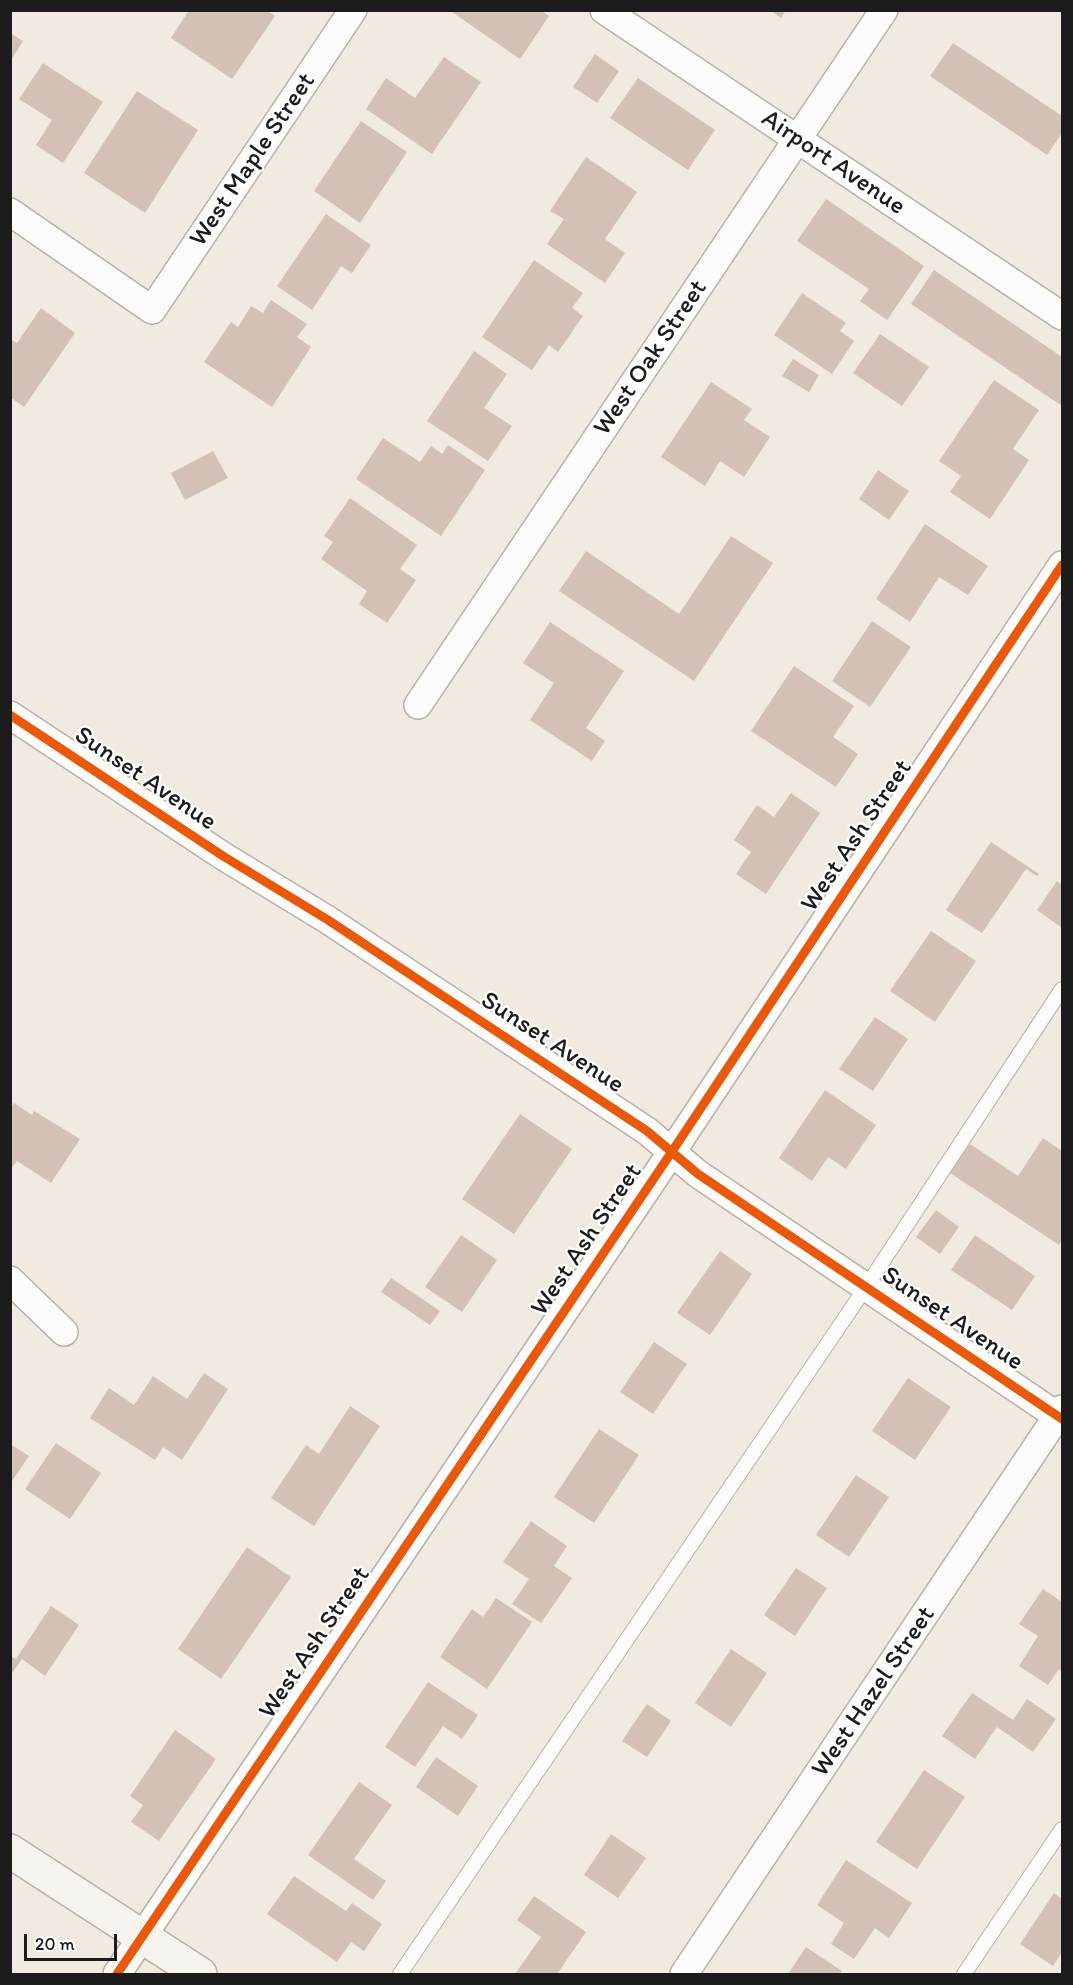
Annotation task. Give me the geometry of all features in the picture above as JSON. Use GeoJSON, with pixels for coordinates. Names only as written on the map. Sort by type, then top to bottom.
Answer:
{"type":"FeatureCollection","features":[{"type":"Feature","properties":{"kind":"street","name":"West Maple Street"},"geometry":{"type":"LineString","coordinates":[[10,212],[152,310],[353,10]]}},
{"type":"Feature","properties":{"kind":"street","name":"Airport Avenue"},"geometry":{"type":"LineString","coordinates":[[604,10],[1062,316]]}},
{"type":"Feature","properties":{"kind":"street","name":"West Oak Street"},"geometry":{"type":"LineString","coordinates":[[418,705],[884,10]]}},
{"type":"Feature","properties":{"kind":"street","name":"West Ash Street"},"geometry":{"type":"LineString","coordinates":[[117,1974],[671,1153],[1062,565]]}},
{"type":"Feature","properties":{"kind":"street","name":"Sunset Avenue"},"geometry":{"type":"LineString","coordinates":[[10,715],[223,856],[328,920],[647,1131],[698,1174],[1061,1415]]}},
{"type":"Feature","properties":{"kind":"street"},"geometry":{"type":"LineString","coordinates":[[10,1280],[64,1332]]}},
{"type":"Feature","properties":{"kind":"street","name":"West Hazel Street"},"geometry":{"type":"LineString","coordinates":[[684,1974],[1061,1415]]}},
{"type":"Feature","properties":{"kind":"street"},"geometry":{"type":"LineString","coordinates":[[10,1851],[200,1974]]}},
{"type":"Feature","properties":{"kind":"lane"},"geometry":{"type":"LineString","coordinates":[[400,1974],[866,1287],[1062,989]]}},
{"type":"Feature","properties":{"kind":"lane"},"geometry":{"type":"LineString","coordinates":[[964,1974],[1062,1829]]}},
{"type":"Feature","properties":{"kind":"building"},"geometry":{"type":"Polygon","coordinates":[[[189,10],[267,10],[275,16],[232,79],[171,38],[189,10]]]}},
{"type":"Feature","properties":{"kind":"building"},"geometry":{"type":"Polygon","coordinates":[[[449,10],[540,10],[549,16],[520,59],[449,10]]]}},
{"type":"Feature","properties":{"kind":"building"},"geometry":{"type":"Polygon","coordinates":[[[770,10],[786,10],[781,18],[770,10]]]}},
{"type":"Feature","properties":{"kind":"building"},"geometry":{"type":"Polygon","coordinates":[[[10,33],[23,41],[10,62],[10,33]]]}},
{"type":"Feature","properties":{"kind":"building"},"geometry":{"type":"Polygon","coordinates":[[[953,43],[1062,116],[1062,133],[1047,155],[930,76],[953,43]]]}},
{"type":"Feature","properties":{"kind":"building"},"geometry":{"type":"Polygon","coordinates":[[[595,54],[619,71],[597,103],[573,87],[595,54]]]}},
{"type":"Feature","properties":{"kind":"building"},"geometry":{"type":"Polygon","coordinates":[[[444,57],[481,82],[432,154],[366,109],[386,78],[415,98],[444,57]]]}},
{"type":"Feature","properties":{"kind":"building"},"geometry":{"type":"Polygon","coordinates":[[[43,63],[103,102],[63,163],[36,145],[52,120],[19,99],[43,63]]]}},
{"type":"Feature","properties":{"kind":"building"},"geometry":{"type":"Polygon","coordinates":[[[638,78],[715,130],[688,170],[610,118],[638,78]]]}},
{"type":"Feature","properties":{"kind":"building"},"geometry":{"type":"Polygon","coordinates":[[[137,91],[198,130],[145,213],[84,173],[137,91]]]}},
{"type":"Feature","properties":{"kind":"building"},"geometry":{"type":"Polygon","coordinates":[[[361,121],[407,152],[360,223],[314,191],[361,121]]]}},
{"type":"Feature","properties":{"kind":"building"},"geometry":{"type":"Polygon","coordinates":[[[586,157],[637,192],[605,239],[625,253],[605,283],[547,244],[564,219],[550,211],[586,157]]]}},
{"type":"Feature","properties":{"kind":"building"},"geometry":{"type":"Polygon","coordinates":[[[826,199],[924,266],[887,320],[860,301],[869,289],[797,241],[826,199]]]}},
{"type":"Feature","properties":{"kind":"building"},"geometry":{"type":"Polygon","coordinates":[[[326,214],[371,245],[352,273],[341,266],[312,310],[277,286],[326,214]]]}},
{"type":"Feature","properties":{"kind":"building"},"geometry":{"type":"Polygon","coordinates":[[[534,260],[583,293],[572,308],[583,316],[558,352],[549,345],[532,370],[482,337],[534,260]]]}},
{"type":"Feature","properties":{"kind":"building"},"geometry":{"type":"Polygon","coordinates":[[[934,270],[1062,357],[1062,406],[911,304],[934,270]]]}},
{"type":"Feature","properties":{"kind":"building"},"geometry":{"type":"Polygon","coordinates":[[[802,293],[846,323],[840,331],[854,341],[832,374],[774,335],[802,293]]]}},
{"type":"Feature","properties":{"kind":"building"},"geometry":{"type":"Polygon","coordinates":[[[271,300],[307,324],[297,337],[311,347],[272,407],[204,362],[231,322],[238,327],[251,306],[263,313],[271,300]]]}},
{"type":"Feature","properties":{"kind":"building"},"geometry":{"type":"Polygon","coordinates":[[[41,308],[75,333],[24,407],[10,397],[10,339],[17,343],[41,308]]]}},
{"type":"Feature","properties":{"kind":"building"},"geometry":{"type":"Polygon","coordinates":[[[880,334],[929,367],[902,406],[853,373],[880,334]]]}},
{"type":"Feature","properties":{"kind":"building"},"geometry":{"type":"Polygon","coordinates":[[[474,351],[507,374],[484,408],[512,426],[488,461],[427,421],[474,351]]]}},
{"type":"Feature","properties":{"kind":"building"},"geometry":{"type":"Polygon","coordinates":[[[793,359],[819,375],[809,392],[782,376],[793,359]]]}},
{"type":"Feature","properties":{"kind":"building"},"geometry":{"type":"Polygon","coordinates":[[[994,380],[1039,410],[1013,449],[1029,460],[990,519],[950,492],[961,476],[939,461],[994,380]]]}},
{"type":"Feature","properties":{"kind":"building"},"geometry":{"type":"Polygon","coordinates":[[[711,382],[752,409],[744,420],[770,437],[744,477],[720,461],[705,486],[661,457],[711,382]]]}},
{"type":"Feature","properties":{"kind":"building"},"geometry":{"type":"Polygon","coordinates":[[[383,438],[420,462],[431,446],[442,454],[448,445],[485,470],[441,536],[356,479],[383,438]]]}},
{"type":"Feature","properties":{"kind":"building"},"geometry":{"type":"Polygon","coordinates":[[[213,451],[228,478],[185,500],[171,473],[213,451]]]}},
{"type":"Feature","properties":{"kind":"building"},"geometry":{"type":"Polygon","coordinates":[[[878,470],[909,491],[889,520],[859,499],[878,470]]]}},
{"type":"Feature","properties":{"kind":"building"},"geometry":{"type":"Polygon","coordinates":[[[350,498],[417,545],[400,569],[416,580],[387,623],[359,604],[367,591],[321,559],[333,542],[324,536],[350,498]]]}},
{"type":"Feature","properties":{"kind":"building"},"geometry":{"type":"Polygon","coordinates":[[[925,524],[988,566],[968,595],[939,577],[910,622],[876,599],[925,524]]]}},
{"type":"Feature","properties":{"kind":"building"},"geometry":{"type":"Polygon","coordinates":[[[731,536],[773,563],[694,681],[559,591],[586,551],[679,614],[731,536]]]}},
{"type":"Feature","properties":{"kind":"building"},"geometry":{"type":"Polygon","coordinates":[[[872,621],[911,647],[870,707],[832,681],[872,621]]]}},
{"type":"Feature","properties":{"kind":"building"},"geometry":{"type":"Polygon","coordinates":[[[550,622],[624,671],[586,728],[605,741],[592,761],[530,720],[554,683],[523,663],[550,622]]]}},
{"type":"Feature","properties":{"kind":"building"},"geometry":{"type":"Polygon","coordinates":[[[794,666],[854,706],[833,737],[858,754],[836,787],[751,731],[794,666]]]}},
{"type":"Feature","properties":{"kind":"building"},"geometry":{"type":"Polygon","coordinates":[[[791,793],[820,813],[766,894],[736,874],[751,852],[734,840],[757,805],[774,817],[791,793]]]}},
{"type":"Feature","properties":{"kind":"building"},"geometry":{"type":"Polygon","coordinates":[[[991,842],[1039,874],[1037,876],[1026,869],[982,933],[946,910],[991,842]]]}},
{"type":"Feature","properties":{"kind":"building"},"geometry":{"type":"Polygon","coordinates":[[[1057,881],[1062,885],[1062,928],[1037,910],[1057,881]]]}},
{"type":"Feature","properties":{"kind":"building"},"geometry":{"type":"Polygon","coordinates":[[[931,931],[976,961],[935,1022],[890,991],[931,931]]]}},
{"type":"Feature","properties":{"kind":"building"},"geometry":{"type":"Polygon","coordinates":[[[875,1017],[908,1039],[873,1091],[839,1069],[875,1017]]]}},
{"type":"Feature","properties":{"kind":"building"},"geometry":{"type":"Polygon","coordinates":[[[825,1090],[876,1125],[846,1169],[828,1157],[812,1181],[779,1158],[825,1090]]]}},
{"type":"Feature","properties":{"kind":"building"},"geometry":{"type":"Polygon","coordinates":[[[14,1103],[32,1115],[34,1111],[80,1139],[51,1183],[17,1161],[10,1170],[10,1108],[14,1103]]]}},
{"type":"Feature","properties":{"kind":"building"},"geometry":{"type":"Polygon","coordinates":[[[520,1114],[572,1149],[514,1234],[462,1199],[520,1114]]]}},
{"type":"Feature","properties":{"kind":"building"},"geometry":{"type":"Polygon","coordinates":[[[1043,1138],[1062,1151],[1062,1239],[1059,1245],[950,1173],[970,1144],[1018,1176],[1043,1138]]]}},
{"type":"Feature","properties":{"kind":"building"},"geometry":{"type":"Polygon","coordinates":[[[936,1210],[959,1227],[940,1254],[916,1237],[936,1210]]]}},
{"type":"Feature","properties":{"kind":"building"},"geometry":{"type":"Polygon","coordinates":[[[461,1235],[497,1260],[462,1312],[425,1287],[461,1235]]]}},
{"type":"Feature","properties":{"kind":"building"},"geometry":{"type":"Polygon","coordinates":[[[975,1235],[1035,1276],[1012,1310],[951,1270],[975,1235]]]}},
{"type":"Feature","properties":{"kind":"building"},"geometry":{"type":"Polygon","coordinates":[[[720,1251],[752,1274],[710,1335],[677,1313],[720,1251]]]}},
{"type":"Feature","properties":{"kind":"building"},"geometry":{"type":"Polygon","coordinates":[[[391,1278],[440,1311],[430,1325],[381,1292],[391,1278]]]}},
{"type":"Feature","properties":{"kind":"building"},"geometry":{"type":"Polygon","coordinates":[[[654,1342],[687,1364],[653,1414],[620,1392],[654,1342]]]}},
{"type":"Feature","properties":{"kind":"building"},"geometry":{"type":"Polygon","coordinates":[[[204,1373],[228,1389],[182,1460],[163,1447],[155,1460],[90,1418],[109,1388],[134,1405],[153,1376],[187,1399],[204,1373]]]}},
{"type":"Feature","properties":{"kind":"building"},"geometry":{"type":"Polygon","coordinates":[[[908,1378],[951,1407],[915,1460],[872,1431],[908,1378]]]}},
{"type":"Feature","properties":{"kind":"building"},"geometry":{"type":"Polygon","coordinates":[[[350,1406],[380,1426],[314,1526],[271,1498],[306,1445],[319,1454],[350,1406]]]}},
{"type":"Feature","properties":{"kind":"building"},"geometry":{"type":"Polygon","coordinates":[[[599,1429],[639,1455],[594,1523],[554,1497],[599,1429]]]}},
{"type":"Feature","properties":{"kind":"building"},"geometry":{"type":"Polygon","coordinates":[[[56,1443],[101,1473],[70,1519],[25,1489],[56,1443]]]}},
{"type":"Feature","properties":{"kind":"building"},"geometry":{"type":"Polygon","coordinates":[[[10,1444],[29,1456],[10,1484],[10,1444]]]}},
{"type":"Feature","properties":{"kind":"building"},"geometry":{"type":"Polygon","coordinates":[[[856,1475],[889,1497],[849,1557],[816,1535],[856,1475]]]}},
{"type":"Feature","properties":{"kind":"building"},"geometry":{"type":"Polygon","coordinates":[[[531,1521],[567,1546],[554,1566],[572,1578],[541,1623],[512,1604],[529,1579],[503,1562],[531,1521]]]}},
{"type":"Feature","properties":{"kind":"building"},"geometry":{"type":"Polygon","coordinates":[[[247,1547],[291,1577],[221,1679],[178,1649],[247,1547]]]}},
{"type":"Feature","properties":{"kind":"building"},"geometry":{"type":"Polygon","coordinates":[[[796,1568],[827,1588],[795,1636],[764,1615],[796,1568]]]}},
{"type":"Feature","properties":{"kind":"building"},"geometry":{"type":"Polygon","coordinates":[[[1043,1589],[1062,1602],[1062,1672],[1059,1669],[1048,1685],[1019,1666],[1038,1636],[1019,1624],[1043,1589]]]}},
{"type":"Feature","properties":{"kind":"building"},"geometry":{"type":"Polygon","coordinates":[[[496,1598],[532,1622],[487,1689],[440,1657],[472,1609],[483,1617],[496,1598]]]}},
{"type":"Feature","properties":{"kind":"building"},"geometry":{"type":"Polygon","coordinates":[[[51,1606],[79,1625],[45,1676],[22,1659],[10,1676],[10,1656],[16,1659],[51,1606]]]}},
{"type":"Feature","properties":{"kind":"building"},"geometry":{"type":"Polygon","coordinates":[[[731,1649],[767,1673],[731,1727],[695,1703],[731,1649]]]}},
{"type":"Feature","properties":{"kind":"building"},"geometry":{"type":"Polygon","coordinates":[[[428,1682],[478,1715],[462,1739],[443,1726],[415,1767],[385,1747],[428,1682]]]}},
{"type":"Feature","properties":{"kind":"building"},"geometry":{"type":"Polygon","coordinates":[[[972,1693],[1013,1720],[1027,1699],[1056,1719],[1033,1752],[997,1727],[975,1759],[942,1736],[972,1693]]]}},
{"type":"Feature","properties":{"kind":"building"},"geometry":{"type":"Polygon","coordinates":[[[647,1704],[671,1721],[647,1757],[622,1741],[647,1704]]]}},
{"type":"Feature","properties":{"kind":"building"},"geometry":{"type":"Polygon","coordinates":[[[175,1730],[216,1759],[159,1841],[131,1822],[143,1805],[130,1796],[175,1730]]]}},
{"type":"Feature","properties":{"kind":"building"},"geometry":{"type":"Polygon","coordinates":[[[436,1757],[478,1786],[458,1816],[416,1787],[436,1757]]]}},
{"type":"Feature","properties":{"kind":"building"},"geometry":{"type":"Polygon","coordinates":[[[924,1770],[965,1797],[917,1869],[876,1842],[924,1770]]]}},
{"type":"Feature","properties":{"kind":"building"},"geometry":{"type":"Polygon","coordinates":[[[359,1782],[392,1805],[354,1859],[386,1881],[373,1900],[308,1855],[359,1782]]]}},
{"type":"Feature","properties":{"kind":"building"},"geometry":{"type":"Polygon","coordinates":[[[611,1834],[646,1858],[618,1898],[584,1875],[611,1834]]]}},
{"type":"Feature","properties":{"kind":"building"},"geometry":{"type":"Polygon","coordinates":[[[846,1860],[912,1903],[889,1938],[875,1928],[854,1959],[831,1944],[844,1923],[817,1905],[846,1860]]]}},
{"type":"Feature","properties":{"kind":"building"},"geometry":{"type":"Polygon","coordinates":[[[294,1876],[346,1911],[352,1903],[382,1924],[364,1951],[351,1942],[337,1962],[267,1914],[294,1876]]]}},
{"type":"Feature","properties":{"kind":"building"},"geometry":{"type":"Polygon","coordinates":[[[1054,1893],[1062,1899],[1062,1952],[1053,1966],[1020,1944],[1054,1893]]]}},
{"type":"Feature","properties":{"kind":"building"},"geometry":{"type":"Polygon","coordinates":[[[534,1896],[586,1932],[557,1974],[515,1974],[541,1937],[517,1920],[534,1896]]]}},
{"type":"Feature","properties":{"kind":"building"},"geometry":{"type":"Polygon","coordinates":[[[806,1947],[842,1971],[840,1974],[788,1974],[806,1947]]]}},
{"type":"Feature","properties":{"kind":"cycle path"},"geometry":{"type":"LineString","coordinates":[[117,1974],[671,1153],[1062,565]]}},
{"type":"Feature","properties":{"kind":"cycle path"},"geometry":{"type":"LineString","coordinates":[[10,715],[223,856],[328,920],[647,1131],[698,1174],[1062,1419]]}}]}
